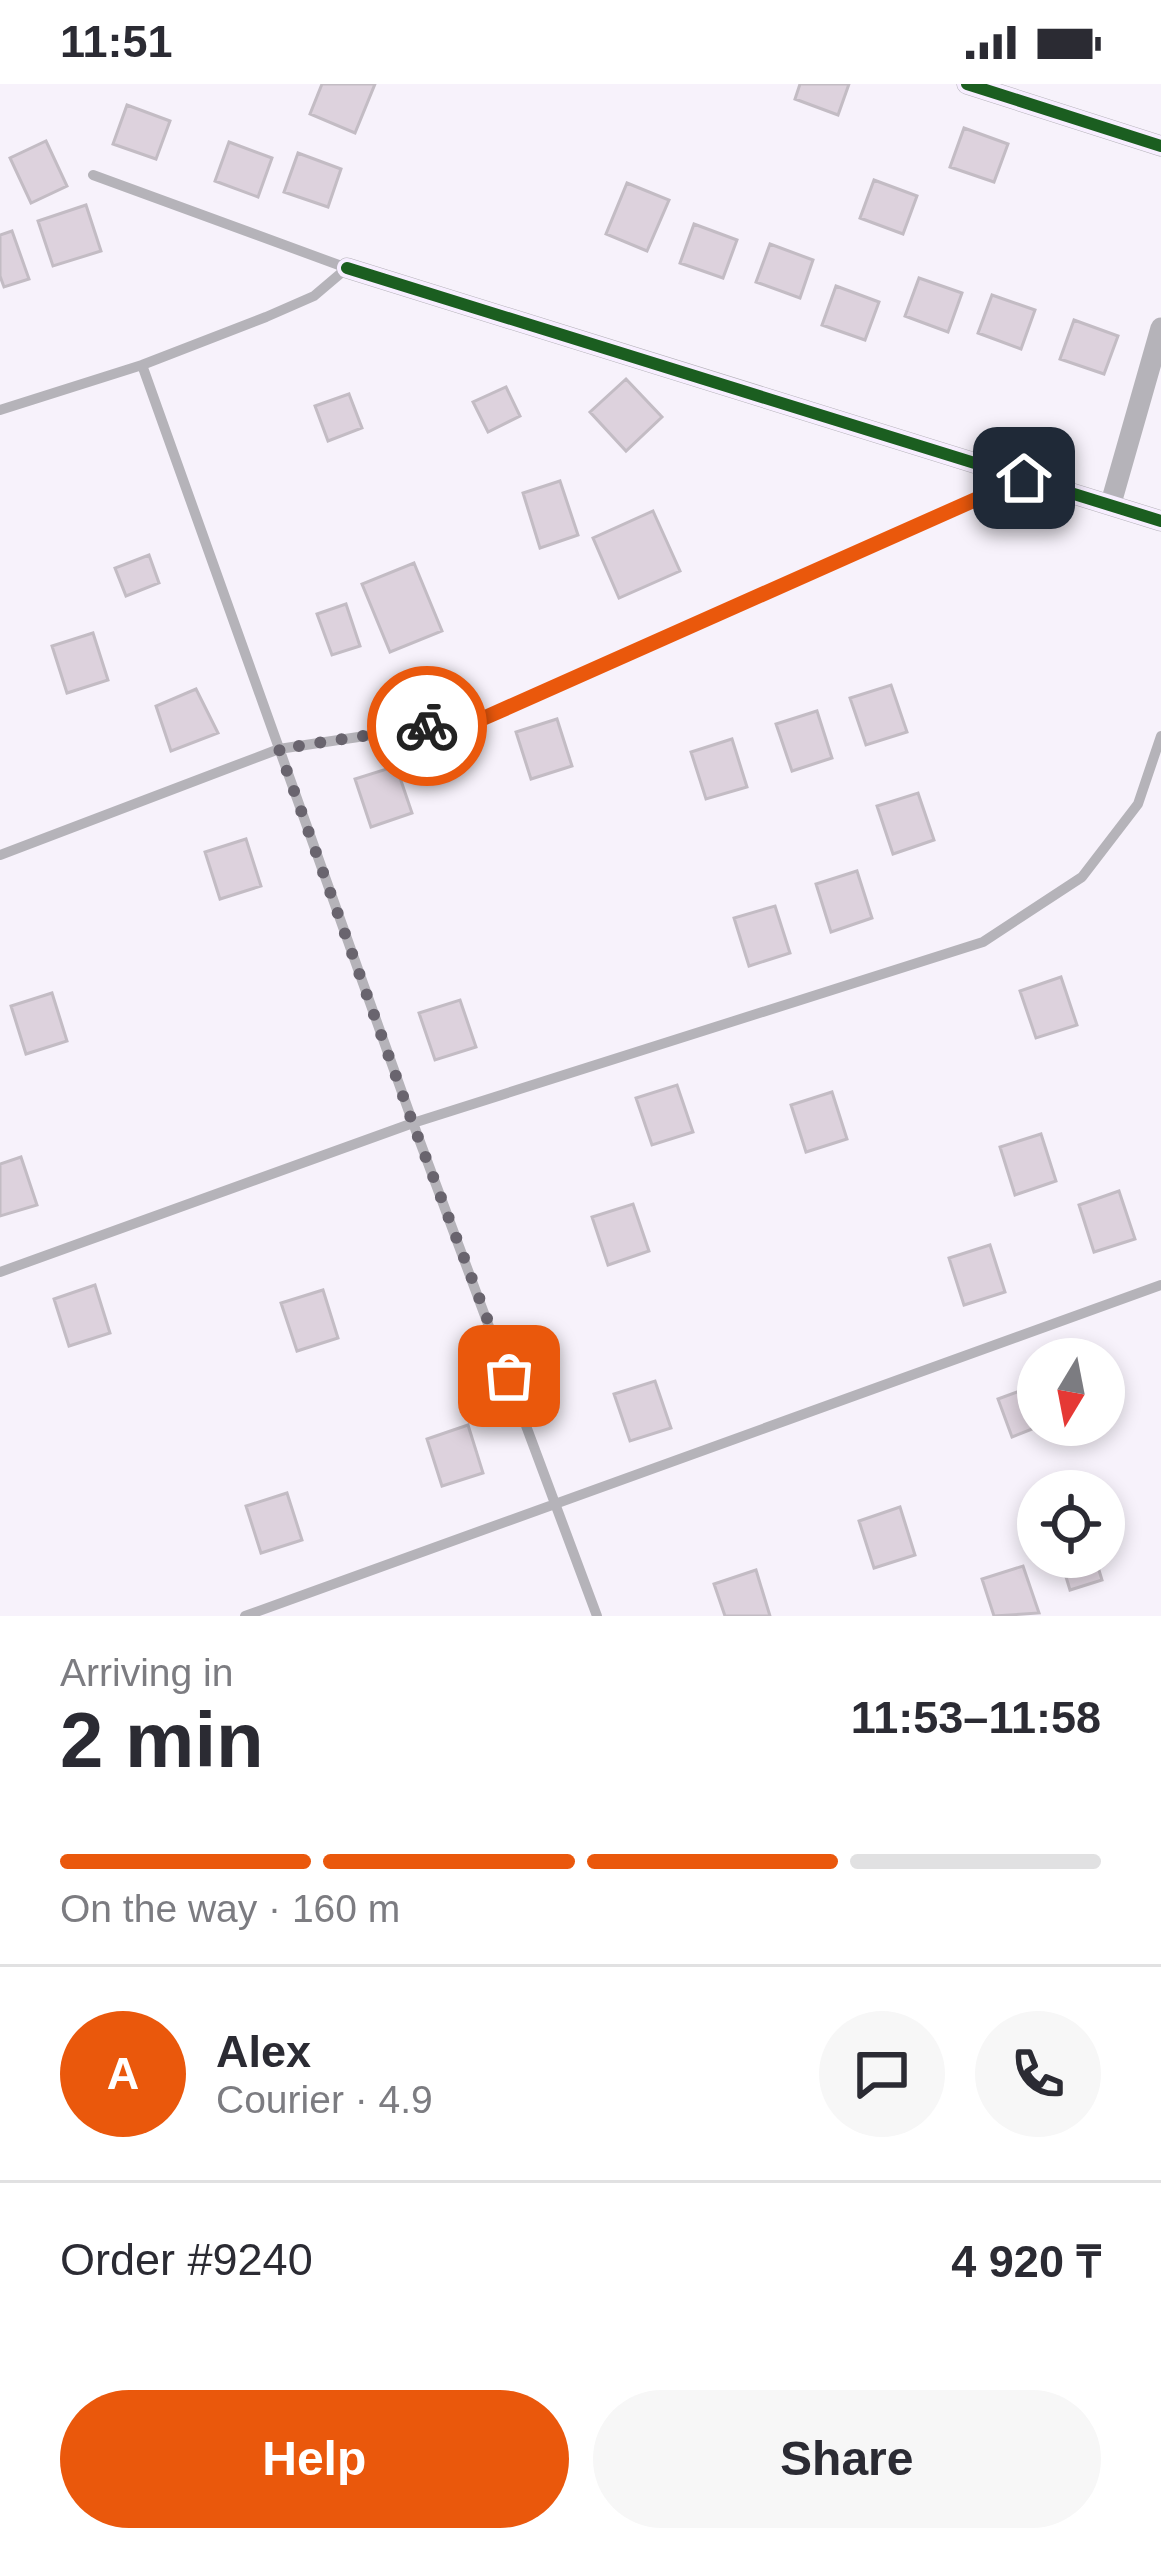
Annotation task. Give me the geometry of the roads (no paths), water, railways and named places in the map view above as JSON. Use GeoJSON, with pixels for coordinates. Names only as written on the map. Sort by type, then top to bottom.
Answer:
{"type":"FeatureCollection","features":[{"type":"Feature","properties":{"kind":"street"},"geometry":{"type":"LineString","coordinates":[[967,84],[1161,146]]}},
{"type":"Feature","properties":{"kind":"street"},"geometry":{"type":"LineString","coordinates":[[346,268],[1161,521]]}},
{"type":"Feature","properties":{"kind":"street"},"geometry":{"type":"LineString","coordinates":[[1112,503],[1161,328]]}},
{"type":"Feature","properties":{"kind":"lane"},"geometry":{"type":"LineString","coordinates":[[0,410],[142,365],[314,296],[346,268],[93,175]]}},
{"type":"Feature","properties":{"kind":"lane"},"geometry":{"type":"LineString","coordinates":[[142,365],[413,1124],[598,1616]]}},
{"type":"Feature","properties":{"kind":"lane"},"geometry":{"type":"LineString","coordinates":[[0,855],[279,749],[484,718],[1024,478]]}},
{"type":"Feature","properties":{"kind":"lane"},"geometry":{"type":"LineString","coordinates":[[0,1272],[413,1124],[983,942],[1082,877],[1138,804],[1161,736]]}},
{"type":"Feature","properties":{"kind":"lane"},"geometry":{"type":"LineString","coordinates":[[245,1616],[1161,1286]]}}]}
